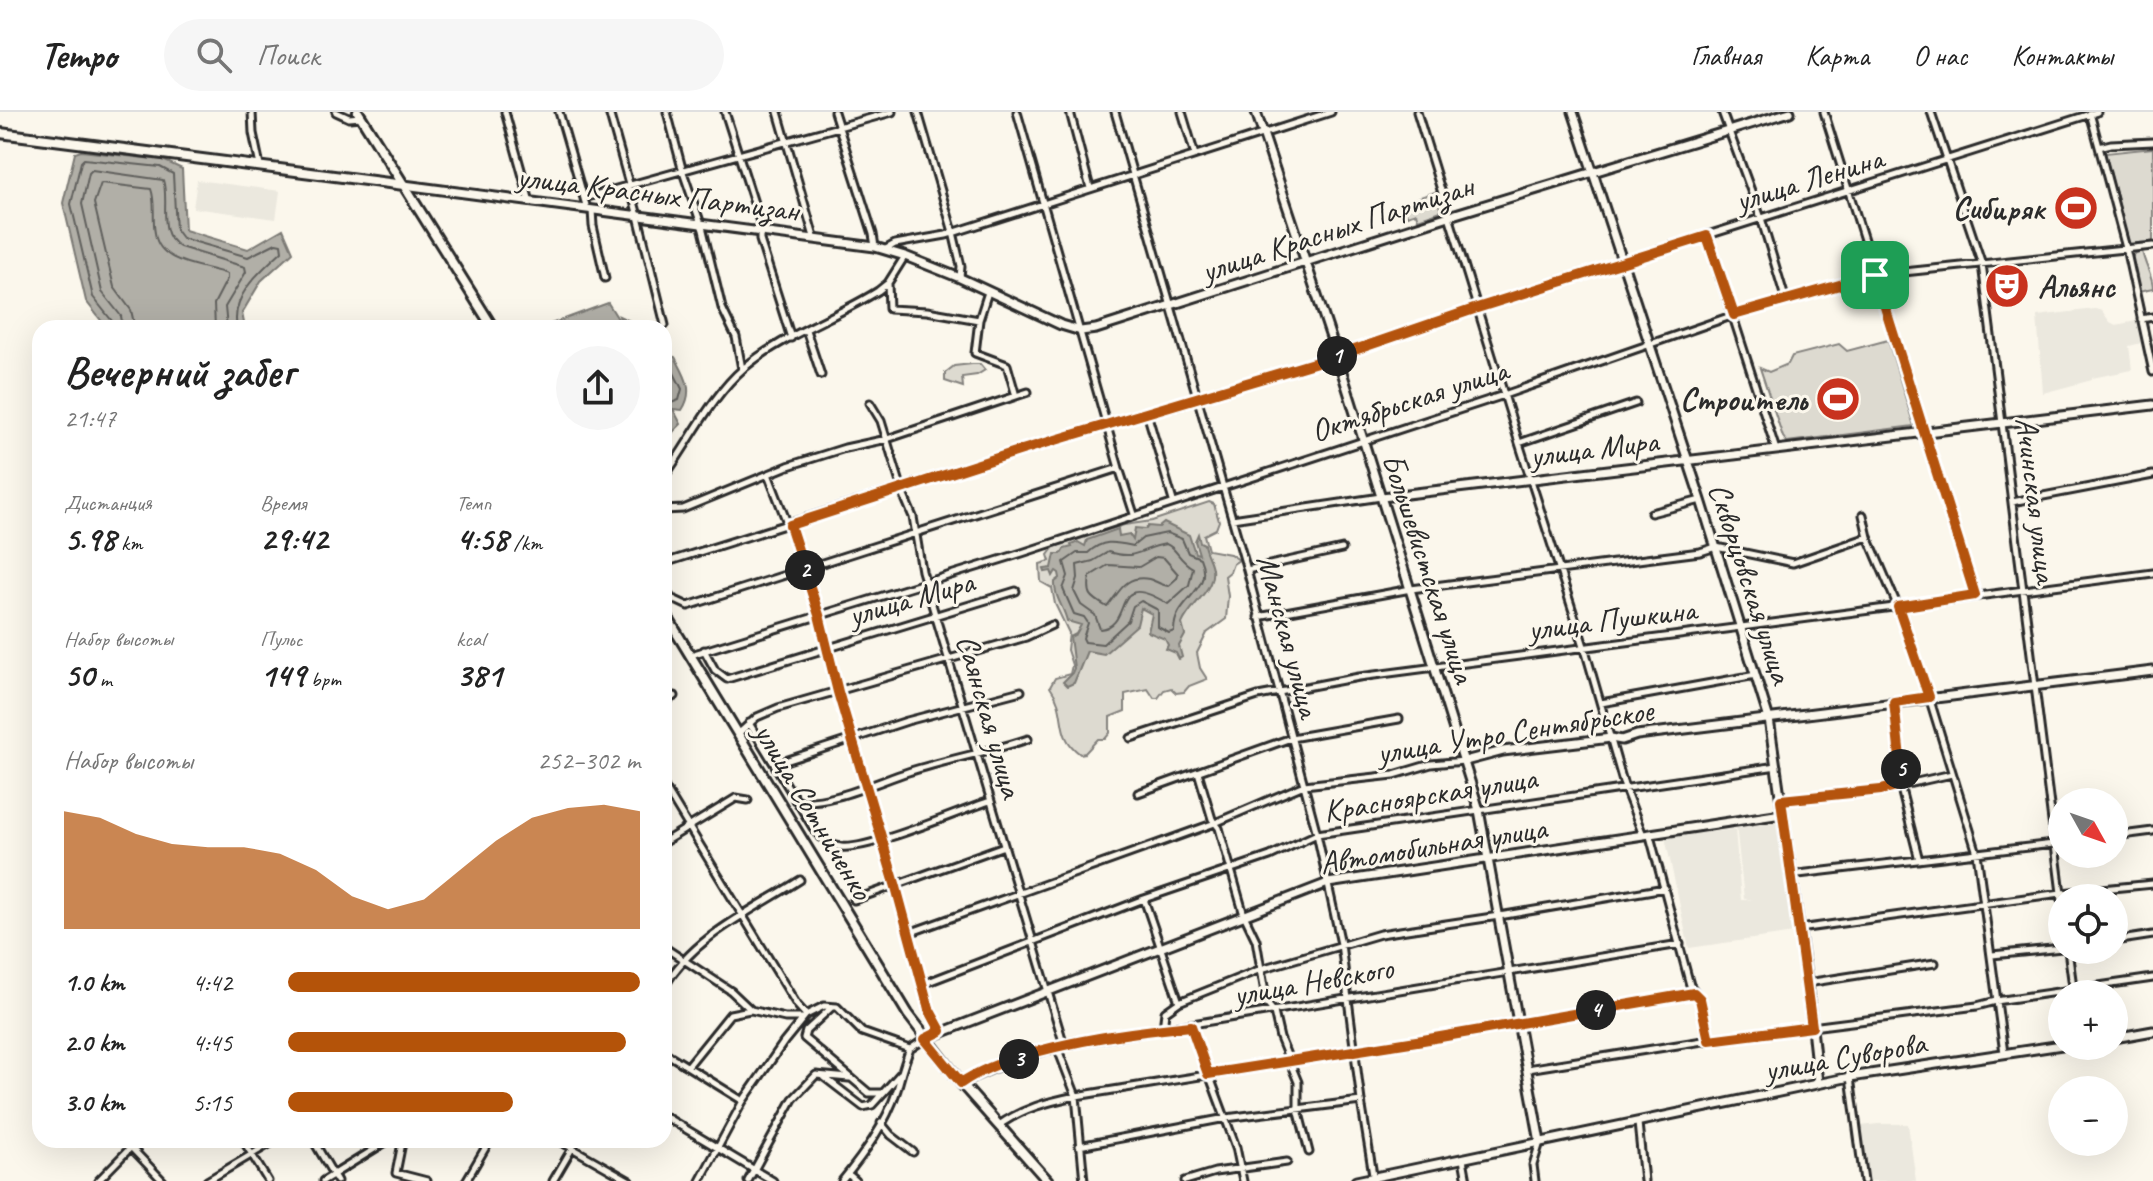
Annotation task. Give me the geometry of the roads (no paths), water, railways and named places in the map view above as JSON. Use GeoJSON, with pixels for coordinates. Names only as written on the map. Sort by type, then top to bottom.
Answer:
{"type":"FeatureCollection","features":[{"type":"Feature","properties":{"kind":"main road"},"geometry":{"type":"LineString","coordinates":[[360,115],[488,320]]}},
{"type":"Feature","properties":{"kind":"main road"},"geometry":{"type":"LineString","coordinates":[[0,133],[404,185]]}},
{"type":"Feature","properties":{"kind":"main road","name":"улица Сотниченко"},"geometry":{"type":"LineString","coordinates":[[672,625],[925,1039],[1048,1181]]}},
{"type":"Feature","properties":{"kind":"street"},"geometry":{"type":"LineString","coordinates":[[252,112],[260,167]]}},
{"type":"Feature","properties":{"kind":"street"},"geometry":{"type":"LineString","coordinates":[[336,112],[349,118],[360,115]]}},
{"type":"Feature","properties":{"kind":"street"},"geometry":{"type":"LineString","coordinates":[[505,112],[530,202]]}},
{"type":"Feature","properties":{"kind":"street"},"geometry":{"type":"LineString","coordinates":[[559,112],[590,210],[605,278]]}},
{"type":"Feature","properties":{"kind":"street"},"geometry":{"type":"LineString","coordinates":[[609,112],[664,320]]}},
{"type":"Feature","properties":{"kind":"street"},"geometry":{"type":"LineString","coordinates":[[667,112],[722,308],[736,337],[742,369]]}},
{"type":"Feature","properties":{"kind":"street"},"geometry":{"type":"LineString","coordinates":[[725,112],[760,222],[760,240],[791,338]]}},
{"type":"Feature","properties":{"kind":"street"},"geometry":{"type":"LineString","coordinates":[[778,112],[814,237]]}},
{"type":"Feature","properties":{"kind":"street"},"geometry":{"type":"LineString","coordinates":[[834,112],[875,247]]}},
{"type":"Feature","properties":{"kind":"street"},"geometry":{"type":"LineString","coordinates":[[584,198],[892,112]]}},
{"type":"Feature","properties":{"kind":"street"},"geometry":{"type":"LineString","coordinates":[[918,112],[953,232],[961,266],[960,278]]}},
{"type":"Feature","properties":{"kind":"street"},"geometry":{"type":"LineString","coordinates":[[1017,112],[1134,514]]}},
{"type":"Feature","properties":{"kind":"street"},"geometry":{"type":"LineString","coordinates":[[1070,112],[1090,188]]}},
{"type":"Feature","properties":{"kind":"street","name":"Манская улица"},"geometry":{"type":"LineString","coordinates":[[1115,112],[1247,570],[1317,834],[1341,944],[1346,999],[1374,1179]]}},
{"type":"Feature","properties":{"kind":"street"},"geometry":{"type":"LineString","coordinates":[[1182,112],[1195,155]]}},
{"type":"Feature","properties":{"kind":"street","name":"Большевистская улица"},"geometry":{"type":"LineString","coordinates":[[1256,112],[1337,356],[1479,810],[1540,1142]]}},
{"type":"Feature","properties":{"kind":"street"},"geometry":{"type":"LineString","coordinates":[[886,249],[895,244],[922,241],[953,232],[1331,112]]}},
{"type":"Feature","properties":{"kind":"street"},"geometry":{"type":"LineString","coordinates":[[1417,112],[1584,646],[1625,789],[1647,835],[1665,888],[1690,985],[1700,999],[1709,1040]]}},
{"type":"Feature","properties":{"kind":"street","name":"Скворцовская улица"},"geometry":{"type":"LineString","coordinates":[[1573,112],[1701,500],[1769,719],[1807,983],[1818,1083]]}},
{"type":"Feature","properties":{"kind":"street"},"geometry":{"type":"LineString","coordinates":[[1722,112],[1761,218],[1786,301]]}},
{"type":"Feature","properties":{"kind":"street","name":"улица Красных Партизан"},"geometry":{"type":"LineString","coordinates":[[404,185],[814,237],[886,249],[1081,331],[1790,112]]}},
{"type":"Feature","properties":{"kind":"street"},"geometry":{"type":"LineString","coordinates":[[1824,112],[1975,595]]}},
{"type":"Feature","properties":{"kind":"street","name":"Ачинская улица"},"geometry":{"type":"LineString","coordinates":[[1931,112],[1982,264],[2050,788]]}},
{"type":"Feature","properties":{"kind":"street"},"geometry":{"type":"LineString","coordinates":[[2092,113],[2153,372]]}},
{"type":"Feature","properties":{"kind":"street","name":"улица Ленина"},"geometry":{"type":"LineString","coordinates":[[672,561],[1337,356],[1477,308],[2092,113]]}},
{"type":"Feature","properties":{"kind":"street"},"geometry":{"type":"LineString","coordinates":[[2099,147],[2153,142]]}},
{"type":"Feature","properties":{"kind":"street"},"geometry":{"type":"LineString","coordinates":[[1707,236],[1776,450]]}},
{"type":"Feature","properties":{"kind":"street","name":"Октябрьская улица"},"geometry":{"type":"LineString","coordinates":[[691,655],[1022,553],[1504,395],[1734,315],[1875,275],[2153,246]]}},
{"type":"Feature","properties":{"kind":"street"},"geometry":{"type":"LineString","coordinates":[[672,465],[722,392],[742,369],[762,354],[857,304],[888,283],[905,256]]}},
{"type":"Feature","properties":{"kind":"street"},"geometry":{"type":"LineString","coordinates":[[888,283],[889,309],[927,311],[979,320]]}},
{"type":"Feature","properties":{"kind":"street"},"geometry":{"type":"LineString","coordinates":[[988,292],[979,320],[975,353],[1007,365],[1016,396]]}},
{"type":"Feature","properties":{"kind":"street"},"geometry":{"type":"LineString","coordinates":[[2141,319],[2153,317]]}},
{"type":"Feature","properties":{"kind":"street"},"geometry":{"type":"LineString","coordinates":[[806,330],[821,375]]}},
{"type":"Feature","properties":{"kind":"street"},"geometry":{"type":"LineString","coordinates":[[672,510],[683,509],[768,474],[845,448],[887,439],[1028,392]]}},
{"type":"Feature","properties":{"kind":"street","name":"Саянская улица"},"geometry":{"type":"LineString","coordinates":[[870,403],[881,421],[917,534],[922,571],[1047,990],[1076,1096],[1084,1181]]}},
{"type":"Feature","properties":{"kind":"street"},"geometry":{"type":"LineString","coordinates":[[1519,443],[1636,403]]}},
{"type":"Feature","properties":{"kind":"street","name":"улица Мира"},"geometry":{"type":"LineString","coordinates":[[1232,519],[1382,497],[2153,405]]}},
{"type":"Feature","properties":{"kind":"street"},"geometry":{"type":"LineString","coordinates":[[1147,413],[1173,501]]}},
{"type":"Feature","properties":{"kind":"street"},"geometry":{"type":"LineString","coordinates":[[672,598],[688,606],[1119,468]]}},
{"type":"Feature","properties":{"kind":"street"},"geometry":{"type":"LineString","coordinates":[[768,474],[790,525],[819,615],[838,692],[929,1009],[941,1031]]}},
{"type":"Feature","properties":{"kind":"street"},"geometry":{"type":"LineString","coordinates":[[2012,502],[2153,475]]}},
{"type":"Feature","properties":{"kind":"street"},"geometry":{"type":"LineString","coordinates":[[1651,513],[1701,500]]}},
{"type":"Feature","properties":{"kind":"street"},"geometry":{"type":"LineString","coordinates":[[1863,515],[1868,537],[1898,607],[1929,697],[1977,853],[2004,1053]]}},
{"type":"Feature","properties":{"kind":"street"},"geometry":{"type":"LineString","coordinates":[[1258,617],[1411,589],[1700,552],[1716,547],[1793,563],[1868,537]]}},
{"type":"Feature","properties":{"kind":"street"},"geometry":{"type":"LineString","coordinates":[[1247,570],[1342,549]]}},
{"type":"Feature","properties":{"kind":"street","name":"улица Пушкина"},"geometry":{"type":"LineString","coordinates":[[1131,738],[1258,696],[1359,677],[2153,573]]}},
{"type":"Feature","properties":{"kind":"street","name":"улица Мира"},"geometry":{"type":"LineString","coordinates":[[704,650],[715,670],[727,679],[1016,591]]}},
{"type":"Feature","properties":{"kind":"street"},"geometry":{"type":"LineString","coordinates":[[739,733],[749,723],[778,708],[1026,637],[1052,625]]}},
{"type":"Feature","properties":{"kind":"street","name":"улица Утро Сентябрьское"},"geometry":{"type":"LineString","coordinates":[[909,933],[1215,823],[1304,785],[1394,775],[1431,764],[1465,761],[1503,751],[1611,738],[1622,740],[1637,735],[1929,697],[2153,671]]}},
{"type":"Feature","properties":{"kind":"street"},"geometry":{"type":"LineString","coordinates":[[1601,703],[1756,675]]}},
{"type":"Feature","properties":{"kind":"street"},"geometry":{"type":"LineString","coordinates":[[776,764],[907,721],[1021,691]]}},
{"type":"Feature","properties":{"kind":"street"},"geometry":{"type":"LineString","coordinates":[[1894,702],[1902,777],[1900,785],[1919,860]]}},
{"type":"Feature","properties":{"kind":"street"},"geometry":{"type":"LineString","coordinates":[[1138,793],[1291,738],[1399,719]]}},
{"type":"Feature","properties":{"kind":"street"},"geometry":{"type":"LineString","coordinates":[[749,723],[815,831],[837,847],[849,848],[881,839],[990,801]]}},
{"type":"Feature","properties":{"kind":"street"},"geometry":{"type":"LineString","coordinates":[[795,800],[805,802],[865,787],[1028,739]]}},
{"type":"Feature","properties":{"kind":"street","name":"Красноярская улица"},"geometry":{"type":"LineString","coordinates":[[923,984],[1144,899],[1270,856],[1317,834],[1777,766]]}},
{"type":"Feature","properties":{"kind":"street"},"geometry":{"type":"LineString","coordinates":[[1198,772],[1212,819],[1219,828],[1244,915],[1256,940],[1267,1004],[1274,1012],[1298,1082],[1298,1109],[1309,1152]]}},
{"type":"Feature","properties":{"kind":"street"},"geometry":{"type":"LineString","coordinates":[[1781,800],[1881,790],[1952,774]]}},
{"type":"Feature","properties":{"kind":"street"},"geometry":{"type":"LineString","coordinates":[[672,837],[736,798],[748,800]]}},
{"type":"Feature","properties":{"kind":"street"},"geometry":{"type":"LineString","coordinates":[[672,799],[805,1017]]}},
{"type":"Feature","properties":{"kind":"street","name":"Автомобильная улица"},"geometry":{"type":"LineString","coordinates":[[925,1039],[1328,883],[1782,814]]}},
{"type":"Feature","properties":{"kind":"street"},"geometry":{"type":"LineString","coordinates":[[2128,834],[2153,831]]}},
{"type":"Feature","properties":{"kind":"street"},"geometry":{"type":"LineString","coordinates":[[1790,875],[2048,845]]}},
{"type":"Feature","properties":{"kind":"street"},"geometry":{"type":"LineString","coordinates":[[854,900],[1004,846]]}},
{"type":"Feature","properties":{"kind":"street"},"geometry":{"type":"LineString","coordinates":[[672,976],[703,941],[800,880]]}},
{"type":"Feature","properties":{"kind":"street"},"geometry":{"type":"LineString","coordinates":[[2128,886],[2153,884]]}},
{"type":"Feature","properties":{"kind":"street"},"geometry":{"type":"LineString","coordinates":[[1163,1029],[1165,1012],[1179,1002],[1261,969],[1341,944],[1380,934],[1665,888]]}},
{"type":"Feature","properties":{"kind":"street"},"geometry":{"type":"LineString","coordinates":[[1799,929],[2048,895]]}},
{"type":"Feature","properties":{"kind":"street"},"geometry":{"type":"LineString","coordinates":[[1144,899],[1179,1002]]}},
{"type":"Feature","properties":{"kind":"street"},"geometry":{"type":"LineString","coordinates":[[2128,939],[2153,935]]}},
{"type":"Feature","properties":{"kind":"street","name":"улица Невского"},"geometry":{"type":"LineString","coordinates":[[961,1083],[1009,1062],[1060,1046],[1680,944]]}},
{"type":"Feature","properties":{"kind":"street"},"geometry":{"type":"LineString","coordinates":[[1992,955],[2048,949]]}},
{"type":"Feature","properties":{"kind":"street"},"geometry":{"type":"LineString","coordinates":[[672,952],[731,991],[751,1010]]}},
{"type":"Feature","properties":{"kind":"street"},"geometry":{"type":"LineString","coordinates":[[1807,983],[1935,963]]}},
{"type":"Feature","properties":{"kind":"street"},"geometry":{"type":"LineString","coordinates":[[2128,982],[2153,978]]}},
{"type":"Feature","properties":{"kind":"street"},"geometry":{"type":"LineString","coordinates":[[998,1126],[1019,1111],[1076,1096],[1694,993]]}},
{"type":"Feature","properties":{"kind":"street"},"geometry":{"type":"LineString","coordinates":[[1527,1069],[1709,1040],[2048,995]]}},
{"type":"Feature","properties":{"kind":"street"},"geometry":{"type":"LineString","coordinates":[[700,1181],[743,1101],[805,1017],[824,1006],[837,1007],[862,1032],[910,1049]]}},
{"type":"Feature","properties":{"kind":"street"},"geometry":{"type":"LineString","coordinates":[[833,1006],[806,1031],[804,1038],[869,1093],[883,1093]]}},
{"type":"Feature","properties":{"kind":"street"},"geometry":{"type":"LineString","coordinates":[[688,1066],[730,1014],[737,1011],[751,1010],[785,1018],[805,1017]]}},
{"type":"Feature","properties":{"kind":"street"},"geometry":{"type":"LineString","coordinates":[[1191,1026],[1226,1118],[1243,1181]]}},
{"type":"Feature","properties":{"kind":"street"},"geometry":{"type":"LineString","coordinates":[[2128,1035],[2153,1031]]}},
{"type":"Feature","properties":{"kind":"street"},"geometry":{"type":"LineString","coordinates":[[842,1181],[864,1156],[896,1091],[910,1049],[925,1039]]}},
{"type":"Feature","properties":{"kind":"street","name":"улица Суворова"},"geometry":{"type":"LineString","coordinates":[[1356,1181],[1399,1177],[1463,1159],[1818,1083],[2048,1047]]}},
{"type":"Feature","properties":{"kind":"street"},"geometry":{"type":"LineString","coordinates":[[672,1057],[743,1101]]}},
{"type":"Feature","properties":{"kind":"street"},"geometry":{"type":"LineString","coordinates":[[822,1075],[863,1107],[872,1105],[900,1074]]}},
{"type":"Feature","properties":{"kind":"street"},"geometry":{"type":"LineString","coordinates":[[748,1181],[793,1099],[816,1075],[850,1078]]}},
{"type":"Feature","properties":{"kind":"street"},"geometry":{"type":"LineString","coordinates":[[1850,1077],[1864,1181]]}},
{"type":"Feature","properties":{"kind":"street"},"geometry":{"type":"LineString","coordinates":[[1079,1146],[1226,1118],[1361,1101]]}},
{"type":"Feature","properties":{"kind":"street"},"geometry":{"type":"LineString","coordinates":[[672,1121],[773,1181]]}},
{"type":"Feature","properties":{"kind":"street"},"geometry":{"type":"LineString","coordinates":[[881,1122],[891,1135],[913,1152]]}},
{"type":"Feature","properties":{"kind":"street"},"geometry":{"type":"LineString","coordinates":[[1638,1123],[1644,1181]]}},
{"type":"Feature","properties":{"kind":"street"},"geometry":{"type":"LineString","coordinates":[[1535,1181],[1533,1165],[1540,1142]]}},
{"type":"Feature","properties":{"kind":"street"},"geometry":{"type":"LineString","coordinates":[[98,1181],[129,1148]]}},
{"type":"Feature","properties":{"kind":"street"},"geometry":{"type":"LineString","coordinates":[[131,1148],[163,1181]]}},
{"type":"Feature","properties":{"kind":"street"},"geometry":{"type":"LineString","coordinates":[[248,1148],[268,1181]]}},
{"type":"Feature","properties":{"kind":"street"},"geometry":{"type":"LineString","coordinates":[[207,1181],[262,1148]]}},
{"type":"Feature","properties":{"kind":"street"},"geometry":{"type":"LineString","coordinates":[[318,1148],[335,1178]]}},
{"type":"Feature","properties":{"kind":"street"},"geometry":{"type":"LineString","coordinates":[[323,1181],[335,1178],[378,1148]]}},
{"type":"Feature","properties":{"kind":"street"},"geometry":{"type":"LineString","coordinates":[[398,1181],[396,1173],[401,1148]]}},
{"type":"Feature","properties":{"kind":"street"},"geometry":{"type":"LineString","coordinates":[[466,1181],[485,1148]]}},
{"type":"Feature","properties":{"kind":"street"},"geometry":{"type":"LineString","coordinates":[[553,1181],[572,1148],[621,1179],[630,1181]]}},
{"type":"Feature","properties":{"kind":"street"},"geometry":{"type":"LineString","coordinates":[[1463,1159],[1467,1181]]}},
{"type":"Feature","properties":{"kind":"street"},"geometry":{"type":"LineString","coordinates":[[1185,1181],[1215,1172],[1287,1162]]}},
{"type":"Feature","properties":{"kind":"street"},"geometry":{"type":"LineString","coordinates":[[396,1173],[427,1181]]}},
{"type":"Feature","properties":{"kind":"street"},"geometry":{"type":"LineString","coordinates":[[848,1174],[856,1181]]}},
{"type":"Feature","properties":{"kind":"water"},"geometry":{"type":"Polygon","coordinates":[[[81,151],[163,160],[182,169],[185,230],[248,249],[283,229],[293,252],[261,281],[242,313],[243,320],[101,320],[86,301],[63,203],[75,153],[81,151]]]}},
{"type":"Feature","properties":{"kind":"water"},"geometry":{"type":"Polygon","coordinates":[[[608,303],[619,320],[562,320],[608,303]]]}},
{"type":"Feature","properties":{"kind":"water"},"geometry":{"type":"Polygon","coordinates":[[[672,356],[685,377],[688,389],[682,410],[673,409],[681,424],[673,432],[672,356]]]}},
{"type":"Feature","properties":{"kind":"water"},"geometry":{"type":"Polygon","coordinates":[[[1164,523],[1189,535],[1195,553],[1199,554],[1195,541],[1198,534],[1212,569],[1210,584],[1182,624],[1185,635],[1179,646],[1182,657],[1179,659],[1176,653],[1166,649],[1165,639],[1148,632],[1152,614],[1141,608],[1137,625],[1104,654],[1087,651],[1074,683],[1067,686],[1063,682],[1074,668],[1070,637],[1081,625],[1067,621],[1055,587],[1059,573],[1056,571],[1053,576],[1051,571],[1045,572],[1044,569],[1052,568],[1055,554],[1061,554],[1078,542],[1085,546],[1087,540],[1118,529],[1119,536],[1129,534],[1133,540],[1135,528],[1159,527],[1164,523]]]}},
{"type":"Feature","properties":{"kind":"place","name":"Сибиряк"},"geometry":{"type":"Point","coordinates":[2076,208]}},
{"type":"Feature","properties":{"kind":"place","name":"Альянс"},"geometry":{"type":"Point","coordinates":[2007,286]}},
{"type":"Feature","properties":{"kind":"place","name":"Строитель"},"geometry":{"type":"Point","coordinates":[1838,399]}}]}
